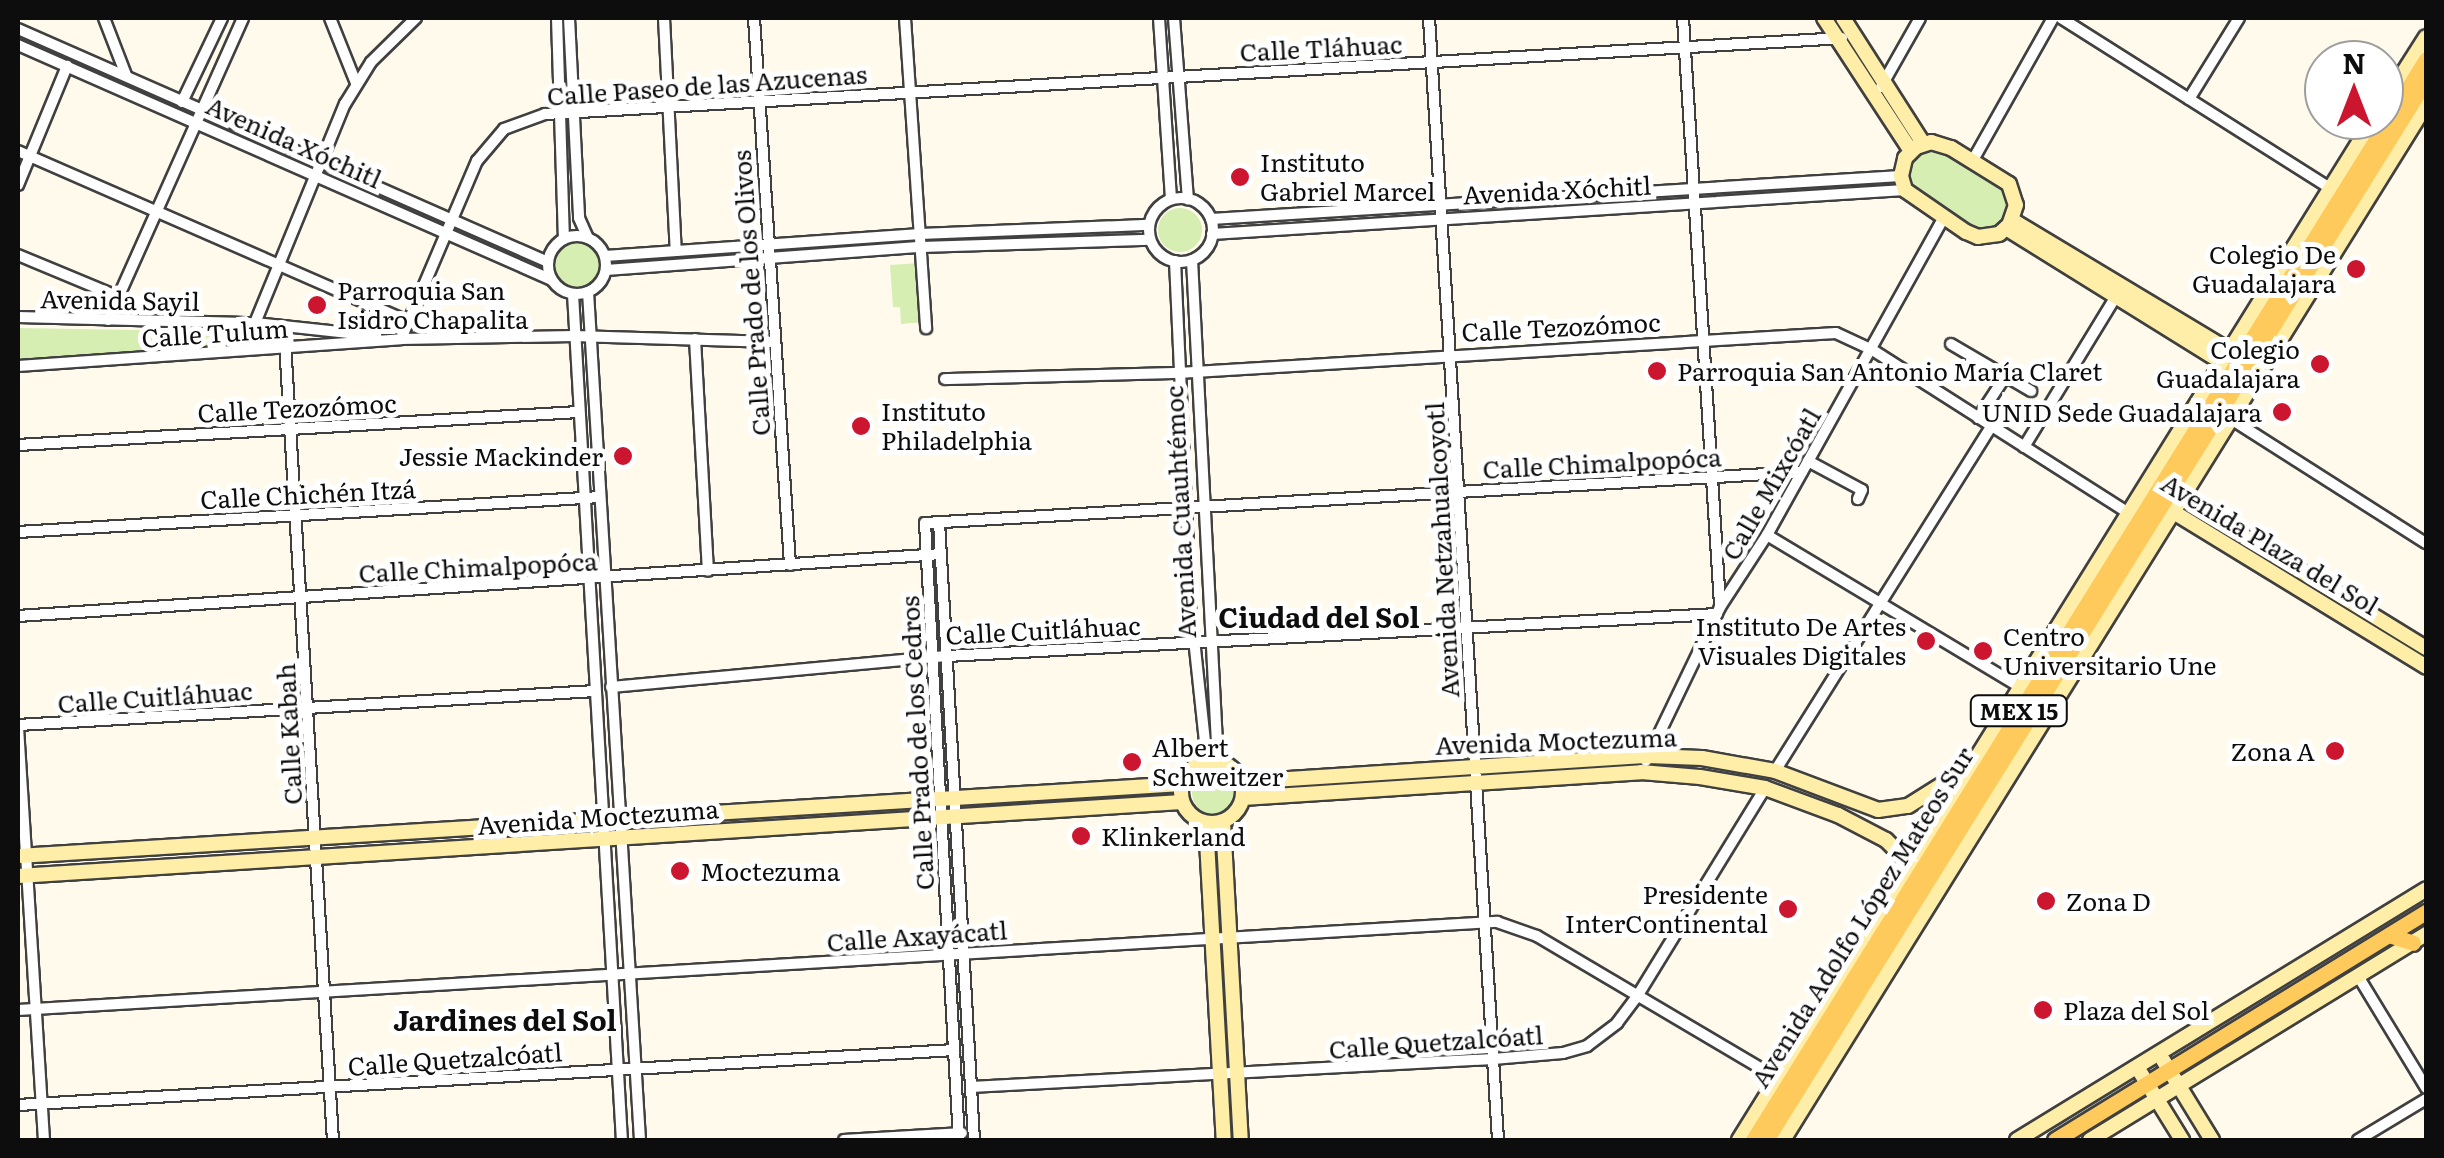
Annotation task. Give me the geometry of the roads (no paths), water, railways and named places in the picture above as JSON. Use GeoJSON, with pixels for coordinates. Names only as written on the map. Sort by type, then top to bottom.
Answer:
{"type":"FeatureCollection","features":[{"type":"Feature","properties":{"kind":"main road","name":"Avenida Adolfo López Mateos Sur"},"geometry":{"type":"LineString","coordinates":[[2242,366],[2426,59]]}},
{"type":"Feature","properties":{"kind":"main road","name":"Avenida Adolfo López Mateos Sur"},"geometry":{"type":"LineString","coordinates":[[1766,1140],[2157,502],[2426,80]]}},
{"type":"Feature","properties":{"kind":"main road","name":"Avenida Adolfo López Mateos Sur"},"geometry":{"type":"LineString","coordinates":[[1753,1140],[1925,876]]}},
{"type":"Feature","properties":{"kind":"main road"},"geometry":{"type":"LineString","coordinates":[[2056,1140],[2426,912]]}},
{"type":"Feature","properties":{"kind":"main road"},"geometry":{"type":"LineString","coordinates":[[2389,935],[2420,938]]}},
{"type":"Feature","properties":{"kind":"street"},"geometry":{"type":"LineString","coordinates":[[104,18],[126,75]]}},
{"type":"Feature","properties":{"kind":"street"},"geometry":{"type":"LineString","coordinates":[[177,113],[220,18]]}},
{"type":"Feature","properties":{"kind":"street"},"geometry":{"type":"LineString","coordinates":[[108,320],[243,18]]}},
{"type":"Feature","properties":{"kind":"street"},"geometry":{"type":"LineString","coordinates":[[330,18],[356,83]]}},
{"type":"Feature","properties":{"kind":"street"},"geometry":{"type":"LineString","coordinates":[[255,323],[356,83],[383,47],[416,18]]}},
{"type":"Feature","properties":{"kind":"street"},"geometry":{"type":"LineString","coordinates":[[557,18],[579,218],[588,238],[605,256],[606,270],[598,286],[573,294],[552,280],[548,262],[564,239],[588,238]]}},
{"type":"Feature","properties":{"kind":"street"},"geometry":{"type":"LineString","coordinates":[[564,239],[568,18]]}},
{"type":"Feature","properties":{"kind":"street"},"geometry":{"type":"LineString","coordinates":[[664,18],[677,263]]}},
{"type":"Feature","properties":{"kind":"street","name":"Calle Prado de los Olivos"},"geometry":{"type":"LineString","coordinates":[[754,18],[790,565]]}},
{"type":"Feature","properties":{"kind":"street"},"geometry":{"type":"LineString","coordinates":[[906,18],[926,328]]}},
{"type":"Feature","properties":{"kind":"street"},"geometry":{"type":"LineString","coordinates":[[1158,18],[1171,199]]}},
{"type":"Feature","properties":{"kind":"street"},"geometry":{"type":"LineString","coordinates":[[1174,18],[1188,199]]}},
{"type":"Feature","properties":{"kind":"street","name":"Avenida Netzahualcoyotl"},"geometry":{"type":"LineString","coordinates":[[1429,18],[1498,1140]]}},
{"type":"Feature","properties":{"kind":"street"},"geometry":{"type":"LineString","coordinates":[[1683,18],[1718,610]]}},
{"type":"Feature","properties":{"kind":"street"},"geometry":{"type":"LineString","coordinates":[[1824,18],[1845,30],[1884,82],[1917,147],[1903,183],[1943,219],[1978,237],[2009,224],[2016,205],[2008,184],[1942,143],[1917,147]]}},
{"type":"Feature","properties":{"kind":"street"},"geometry":{"type":"LineString","coordinates":[[1876,97],[1920,18]]}},
{"type":"Feature","properties":{"kind":"street"},"geometry":{"type":"LineString","coordinates":[[1973,160],[2053,18]]}},
{"type":"Feature","properties":{"kind":"street"},"geometry":{"type":"LineString","coordinates":[[2061,18],[2330,188]]}},
{"type":"Feature","properties":{"kind":"street"},"geometry":{"type":"LineString","coordinates":[[2189,99],[2239,18]]}},
{"type":"Feature","properties":{"kind":"street","name":"Avenida Xóchitl"},"geometry":{"type":"LineString","coordinates":[[18,29],[548,262]]}},
{"type":"Feature","properties":{"kind":"street"},"geometry":{"type":"LineString","coordinates":[[1845,30],[1876,97],[1917,147]]}},
{"type":"Feature","properties":{"kind":"street","name":"Calle Tláhuac"},"geometry":{"type":"LineString","coordinates":[[910,92],[1684,47],[1845,30]]}},
{"type":"Feature","properties":{"kind":"street"},"geometry":{"type":"LineString","coordinates":[[2404,71],[2426,37]]}},
{"type":"Feature","properties":{"kind":"street","name":"Avenida Xóchitl"},"geometry":{"type":"LineString","coordinates":[[18,45],[446,230],[552,280]]}},
{"type":"Feature","properties":{"kind":"street"},"geometry":{"type":"LineString","coordinates":[[18,185],[67,66]]}},
{"type":"Feature","properties":{"kind":"street","name":"Calle Paseo de las Azucenas"},"geometry":{"type":"LineString","coordinates":[[402,338],[476,162],[504,129],[522,120],[568,111],[910,92]]}},
{"type":"Feature","properties":{"kind":"street"},"geometry":{"type":"LineString","coordinates":[[2242,366],[2426,105]]}},
{"type":"Feature","properties":{"kind":"street"},"geometry":{"type":"LineString","coordinates":[[1783,1140],[1925,876],[1973,765],[2128,512],[2182,498],[2231,420],[2242,366],[2330,188],[2360,140]]}},
{"type":"Feature","properties":{"kind":"street"},"geometry":{"type":"LineString","coordinates":[[18,151],[408,320]]}},
{"type":"Feature","properties":{"kind":"street","name":"Avenida Xóchitl"},"geometry":{"type":"LineString","coordinates":[[1210,218],[1693,188],[1903,183]]}},
{"type":"Feature","properties":{"kind":"street","name":"Avenida Xóchitl"},"geometry":{"type":"LineString","coordinates":[[1212,234],[1694,202],[1903,183]]}},
{"type":"Feature","properties":{"kind":"street"},"geometry":{"type":"LineString","coordinates":[[1171,199],[1188,199],[1204,208],[1212,234],[1206,250],[1192,260],[1176,261],[1160,254],[1150,240],[1149,225],[1159,206],[1171,199]]}},
{"type":"Feature","properties":{"kind":"street","name":"Calle Mixcóatl"},"geometry":{"type":"LineString","coordinates":[[1641,772],[1718,610],[1767,536],[1943,219]]}},
{"type":"Feature","properties":{"kind":"street"},"geometry":{"type":"LineString","coordinates":[[2009,224],[2116,296],[2136,302]]}},
{"type":"Feature","properties":{"kind":"street"},"geometry":{"type":"LineString","coordinates":[[2009,224],[2242,366]]}},
{"type":"Feature","properties":{"kind":"street"},"geometry":{"type":"LineString","coordinates":[[605,256],[920,234],[1149,225]]}},
{"type":"Feature","properties":{"kind":"street"},"geometry":{"type":"LineString","coordinates":[[606,270],[921,246],[1150,240]]}},
{"type":"Feature","properties":{"kind":"street"},"geometry":{"type":"LineString","coordinates":[[18,255],[118,296]]}},
{"type":"Feature","properties":{"kind":"street","name":"Avenida Cuauhtémoc"},"geometry":{"type":"LineString","coordinates":[[1192,260],[1213,761]]}},
{"type":"Feature","properties":{"kind":"street","name":"Avenida Cuauhtémoc"},"geometry":{"type":"LineString","coordinates":[[1176,261],[1178,372],[1194,641],[1213,761]]}},
{"type":"Feature","properties":{"kind":"street"},"geometry":{"type":"LineString","coordinates":[[588,292],[611,686],[611,821]]}},
{"type":"Feature","properties":{"kind":"street"},"geometry":{"type":"LineString","coordinates":[[573,294],[595,691],[630,974],[640,1140]]}},
{"type":"Feature","properties":{"kind":"street"},"geometry":{"type":"LineString","coordinates":[[2024,447],[2116,296]]}},
{"type":"Feature","properties":{"kind":"street","name":"Avenida Sayil"},"geometry":{"type":"LineString","coordinates":[[18,318],[255,323],[402,338]]}},
{"type":"Feature","properties":{"kind":"street","name":"Calle Kabah"},"geometry":{"type":"LineString","coordinates":[[284,326],[334,1140]]}},
{"type":"Feature","properties":{"kind":"street","name":"Calle Tezozómoc"},"geometry":{"type":"LineString","coordinates":[[945,379],[1195,372],[1827,332],[1872,348],[2128,512]]}},
{"type":"Feature","properties":{"kind":"street","name":"Calle Tulum"},"geometry":{"type":"LineString","coordinates":[[18,366],[402,338],[590,336],[774,342]]}},
{"type":"Feature","properties":{"kind":"street"},"geometry":{"type":"LineString","coordinates":[[694,338],[708,571]]}},
{"type":"Feature","properties":{"kind":"street"},"geometry":{"type":"LineString","coordinates":[[1951,344],[2031,391]]}},
{"type":"Feature","properties":{"kind":"street"},"geometry":{"type":"LineString","coordinates":[[1978,418],[2005,376]]}},
{"type":"Feature","properties":{"kind":"street","name":"Calle Tezozómoc"},"geometry":{"type":"LineString","coordinates":[[18,445],[579,412]]}},
{"type":"Feature","properties":{"kind":"street"},"geometry":{"type":"LineString","coordinates":[[2231,420],[2426,543]]}},
{"type":"Feature","properties":{"kind":"street"},"geometry":{"type":"LineString","coordinates":[[1775,771],[1991,427]]}},
{"type":"Feature","properties":{"kind":"street"},"geometry":{"type":"LineString","coordinates":[[1808,461],[1862,490],[1858,499]]}},
{"type":"Feature","properties":{"kind":"street","name":"Calle Chimalpopóca"},"geometry":{"type":"LineString","coordinates":[[926,523],[1802,472]]}},
{"type":"Feature","properties":{"kind":"street","name":"Calle Chichén Itzá"},"geometry":{"type":"LineString","coordinates":[[18,532],[600,497]]}},
{"type":"Feature","properties":{"kind":"street","name":"Avenida Plaza del Sol"},"geometry":{"type":"LineString","coordinates":[[2182,498],[2426,648]]}},
{"type":"Feature","properties":{"kind":"street","name":"Avenida Plaza del Sol"},"geometry":{"type":"LineString","coordinates":[[2157,502],[2426,667]]}},
{"type":"Feature","properties":{"kind":"street","name":"Calle Prado de los Cedros"},"geometry":{"type":"LineString","coordinates":[[938,522],[947,656],[947,797]]}},
{"type":"Feature","properties":{"kind":"street","name":"Calle Prado de los Cedros"},"geometry":{"type":"LineString","coordinates":[[926,523],[934,657],[964,953],[974,1136]]}},
{"type":"Feature","properties":{"kind":"street"},"geometry":{"type":"LineString","coordinates":[[1767,536],[2020,687]]}},
{"type":"Feature","properties":{"kind":"street","name":"Calle Chimalpopóca"},"geometry":{"type":"LineString","coordinates":[[18,616],[941,554]]}},
{"type":"Feature","properties":{"kind":"street","name":"Calle Cuitláhuac"},"geometry":{"type":"LineString","coordinates":[[611,686],[947,656],[1718,610]]}},
{"type":"Feature","properties":{"kind":"street","name":"Calle Cuitláhuac"},"geometry":{"type":"LineString","coordinates":[[18,726],[595,691]]}},
{"type":"Feature","properties":{"kind":"street"},"geometry":{"type":"LineString","coordinates":[[18,726],[23,876],[44,1140]]}},
{"type":"Feature","properties":{"kind":"street","name":"Avenida Moctezuma"},"geometry":{"type":"LineString","coordinates":[[1242,782],[1648,756],[1702,758],[1775,771],[1878,810],[1919,800],[1973,765]]}},
{"type":"Feature","properties":{"kind":"street"},"geometry":{"type":"LineString","coordinates":[[1213,761],[1231,767],[1242,782],[1243,798],[1238,810],[1223,822],[1206,822],[1191,815],[1182,802],[1182,784],[1192,769],[1213,761]]}},
{"type":"Feature","properties":{"kind":"street","name":"Avenida Moctezuma"},"geometry":{"type":"LineString","coordinates":[[1243,798],[1641,772],[1764,788],[1871,831],[1925,876]]}},
{"type":"Feature","properties":{"kind":"street","name":"Avenida Moctezuma"},"geometry":{"type":"LineString","coordinates":[[22,856],[1182,784]]}},
{"type":"Feature","properties":{"kind":"street","name":"Calle Quetzalcóatl"},"geometry":{"type":"LineString","coordinates":[[971,1087],[1493,1059],[1563,1053],[1587,1046],[1618,1023],[1636,998],[1764,788]]}},
{"type":"Feature","properties":{"kind":"street","name":"Avenida Moctezuma"},"geometry":{"type":"LineString","coordinates":[[23,876],[1182,802]]}},
{"type":"Feature","properties":{"kind":"street","name":"Calle Prado de los Cedros"},"geometry":{"type":"LineString","coordinates":[[948,814],[948,954],[958,1137]]}},
{"type":"Feature","properties":{"kind":"street"},"geometry":{"type":"LineString","coordinates":[[1206,822],[1224,1140]]}},
{"type":"Feature","properties":{"kind":"street"},"geometry":{"type":"LineString","coordinates":[[1223,822],[1241,1140]]}},
{"type":"Feature","properties":{"kind":"street"},"geometry":{"type":"LineString","coordinates":[[613,840],[613,974],[622,1140]]}},
{"type":"Feature","properties":{"kind":"street"},"geometry":{"type":"LineString","coordinates":[[1738,1140],[1777,1078],[1925,876]]}},
{"type":"Feature","properties":{"kind":"street"},"geometry":{"type":"LineString","coordinates":[[2017,1140],[2426,890]]}},
{"type":"Feature","properties":{"kind":"street","name":"Calle Axayácatl"},"geometry":{"type":"LineString","coordinates":[[18,1010],[1485,922],[1510,924],[1537,936],[1777,1078]]}},
{"type":"Feature","properties":{"kind":"street"},"geometry":{"type":"LineString","coordinates":[[2090,1140],[2420,938]]}},
{"type":"Feature","properties":{"kind":"street"},"geometry":{"type":"LineString","coordinates":[[2358,976],[2426,1088]]}},
{"type":"Feature","properties":{"kind":"street","name":"Calle Quetzalcóatl"},"geometry":{"type":"LineString","coordinates":[[18,1105],[954,1050]]}},
{"type":"Feature","properties":{"kind":"street"},"geometry":{"type":"LineString","coordinates":[[2159,1054],[2212,1140]]}},
{"type":"Feature","properties":{"kind":"street"},"geometry":{"type":"LineString","coordinates":[[2137,1067],[2182,1140]]}},
{"type":"Feature","properties":{"kind":"street"},"geometry":{"type":"LineString","coordinates":[[2358,1140],[2426,1099]]}},
{"type":"Feature","properties":{"kind":"street"},"geometry":{"type":"LineString","coordinates":[[844,1140],[974,1136]]}},
{"type":"Feature","properties":{"kind":"place","name":"Instituto Gabriel Marcel"},"geometry":{"type":"Point","coordinates":[1240,177]}},
{"type":"Feature","properties":{"kind":"place","name":"Colegio De Guadalajara"},"geometry":{"type":"Point","coordinates":[2356,269]}},
{"type":"Feature","properties":{"kind":"place","name":"Parroquia San Isidro Chapalita"},"geometry":{"type":"Point","coordinates":[317,305]}},
{"type":"Feature","properties":{"kind":"place","name":"Colegio Guadalajara"},"geometry":{"type":"Point","coordinates":[2320,364]}},
{"type":"Feature","properties":{"kind":"place","name":"Parroquia San Antonio María Claret"},"geometry":{"type":"Point","coordinates":[1657,371]}},
{"type":"Feature","properties":{"kind":"place","name":"UNID Sede Guadalajara"},"geometry":{"type":"Point","coordinates":[2282,412]}},
{"type":"Feature","properties":{"kind":"place","name":"Instituto Philadelphia"},"geometry":{"type":"Point","coordinates":[861,426]}},
{"type":"Feature","properties":{"kind":"place","name":"Jessie Mackinder"},"geometry":{"type":"Point","coordinates":[623,456]}},
{"type":"Feature","properties":{"kind":"place","name":"Instituto De Artes Visuales Digitales"},"geometry":{"type":"Point","coordinates":[1926,641]}},
{"type":"Feature","properties":{"kind":"place","name":"Centro Universitario Une"},"geometry":{"type":"Point","coordinates":[1983,651]}},
{"type":"Feature","properties":{"kind":"place","name":"Zona A"},"geometry":{"type":"Point","coordinates":[2335,751]}},
{"type":"Feature","properties":{"kind":"place","name":"Albert Schweitzer"},"geometry":{"type":"Point","coordinates":[1132,762]}},
{"type":"Feature","properties":{"kind":"place","name":"Klinkerland"},"geometry":{"type":"Point","coordinates":[1081,836]}},
{"type":"Feature","properties":{"kind":"place","name":"Moctezuma"},"geometry":{"type":"Point","coordinates":[680,871]}},
{"type":"Feature","properties":{"kind":"place","name":"Zona D"},"geometry":{"type":"Point","coordinates":[2046,901]}},
{"type":"Feature","properties":{"kind":"place","name":"Presidente InterContinental"},"geometry":{"type":"Point","coordinates":[1788,909]}},
{"type":"Feature","properties":{"kind":"place","name":"Plaza del Sol"},"geometry":{"type":"Point","coordinates":[2043,1010]}},
{"type":"Feature","properties":{"kind":"district","name":"Ciudad del Sol"},"geometry":{"type":"Point","coordinates":[1319,616]}},
{"type":"Feature","properties":{"kind":"district","name":"Jardines del Sol"},"geometry":{"type":"Point","coordinates":[505,1019]}}]}
